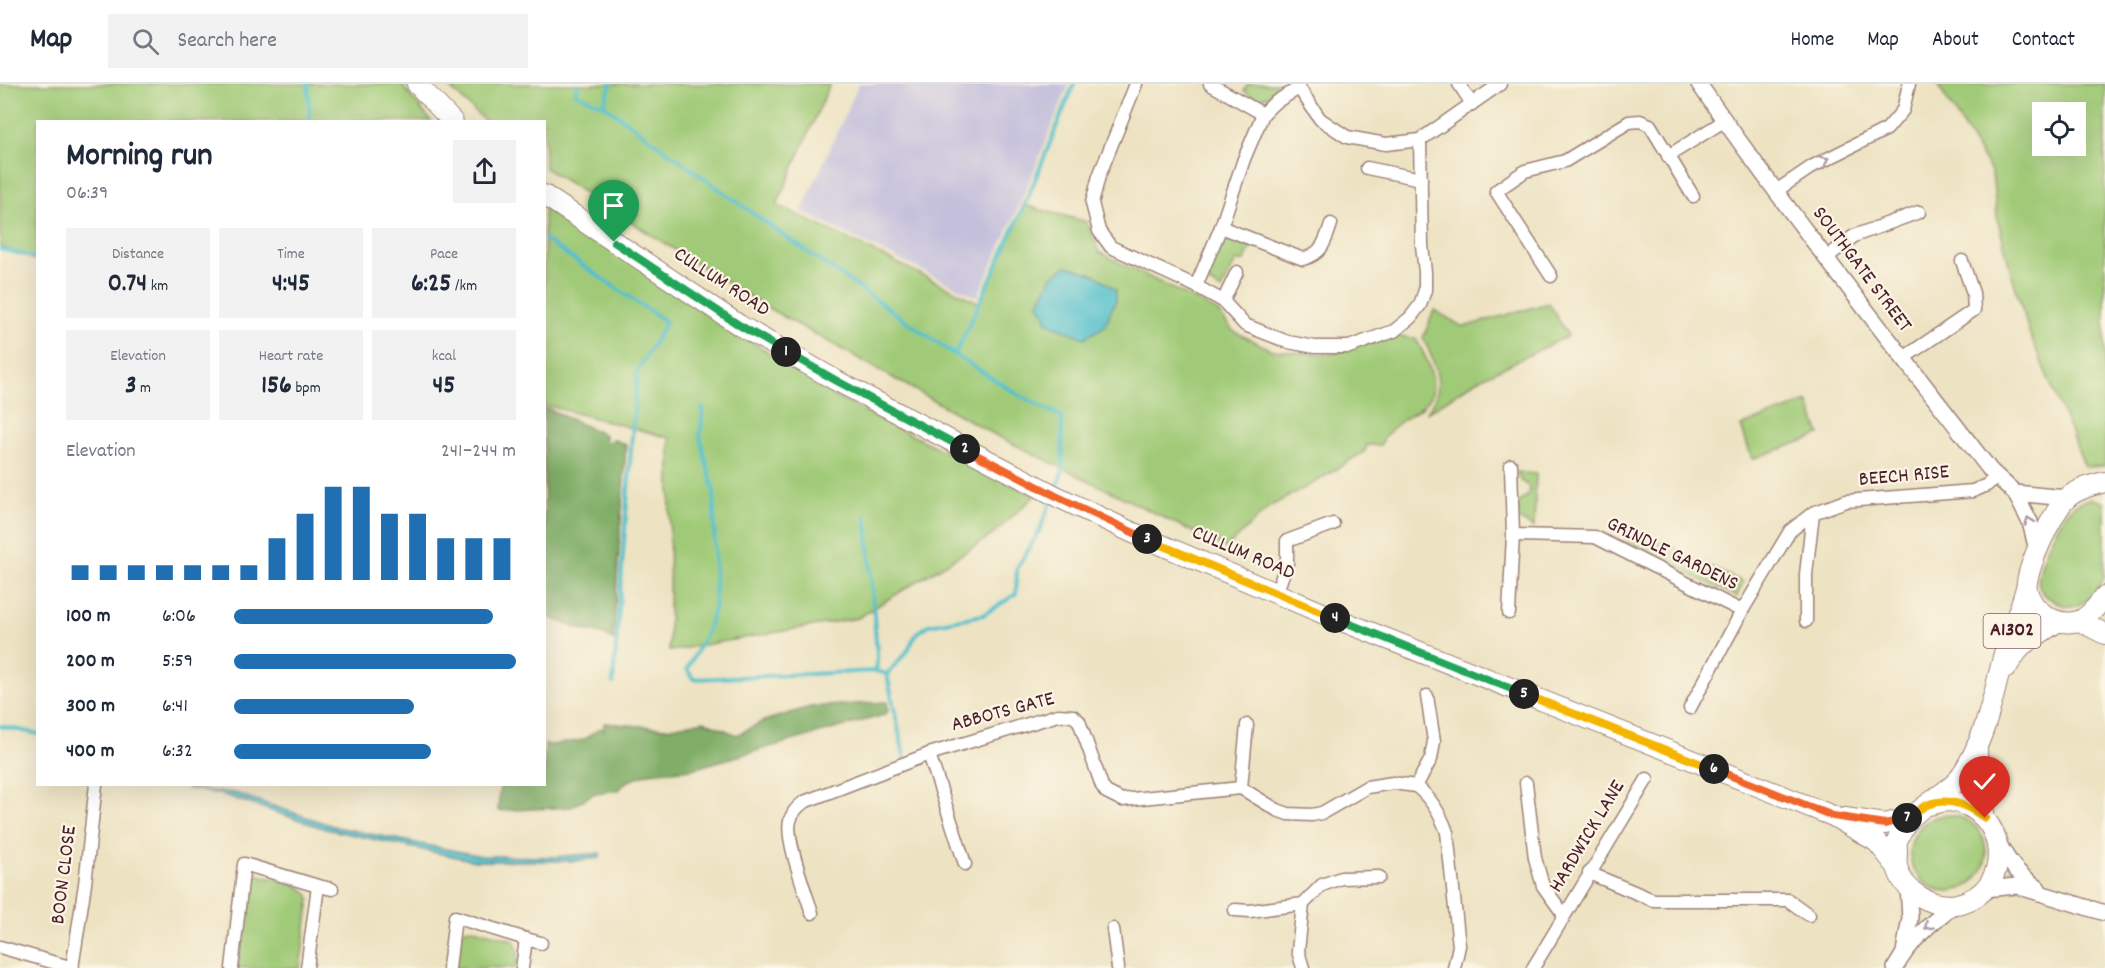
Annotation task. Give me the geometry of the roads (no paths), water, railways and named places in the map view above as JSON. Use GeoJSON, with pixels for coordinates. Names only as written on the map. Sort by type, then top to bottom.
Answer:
{"type":"FeatureCollection","features":[{"type":"Feature","properties":{"kind":"main road"},"geometry":{"type":"LineString","coordinates":[[417,84],[451,120]]}},
{"type":"Feature","properties":{"kind":"main road","name":"CULLUM ROAD"},"geometry":{"type":"LineString","coordinates":[[546,196],[739,325],[837,381],[1056,496],[1131,532],[1276,594],[1833,816],[1877,842],[1897,867]]}},
{"type":"Feature","properties":{"kind":"main road"},"geometry":{"type":"LineString","coordinates":[[2105,482],[2071,495],[2037,550],[2026,588],[2030,599],[2038,609],[2057,622],[2079,621],[2105,634]]}},
{"type":"Feature","properties":{"kind":"main road"},"geometry":{"type":"LineString","coordinates":[[2071,495],[2088,491],[2105,495]]}},
{"type":"Feature","properties":{"kind":"main road","name":"A1302"},"geometry":{"type":"LineString","coordinates":[[1928,805],[1957,781],[1977,746],[2000,674],[2003,656],[2026,588]]}},
{"type":"Feature","properties":{"kind":"main road"},"geometry":{"type":"LineString","coordinates":[[2079,621],[2096,608],[2105,596]]}},
{"type":"Feature","properties":{"kind":"main road","name":"A1302"},"geometry":{"type":"LineString","coordinates":[[2000,674],[2021,646],[2057,622]]}},
{"type":"Feature","properties":{"kind":"main road","name":"A1302"},"geometry":{"type":"LineString","coordinates":[[1977,746],[1978,782],[1985,818]]}},
{"type":"Feature","properties":{"kind":"main road"},"geometry":{"type":"LineString","coordinates":[[1948,801],[1968,806],[1985,818],[1998,842],[1999,859],[1994,875],[1984,889],[1971,899],[1956,904],[1938,904],[1921,898],[1908,887],[1897,867],[1897,841],[1909,818],[1928,805],[1948,801]]}},
{"type":"Feature","properties":{"kind":"main road","name":"CULLUM ROAD"},"geometry":{"type":"LineString","coordinates":[[1833,816],[1885,824],[1909,818]]}},
{"type":"Feature","properties":{"kind":"street"},"geometry":{"type":"LineString","coordinates":[[1136,84],[1099,176],[1092,203],[1099,231],[1111,247],[1223,301],[1245,326],[1288,342],[1315,347],[1349,347],[1394,331],[1410,318],[1420,305],[1425,290],[1420,140]]}},
{"type":"Feature","properties":{"kind":"street"},"geometry":{"type":"LineString","coordinates":[[1210,84],[1263,114]]}},
{"type":"Feature","properties":{"kind":"street"},"geometry":{"type":"LineString","coordinates":[[1459,84],[1472,104]]}},
{"type":"Feature","properties":{"kind":"street"},"geometry":{"type":"LineString","coordinates":[[1196,286],[1221,227],[1244,159],[1263,114],[1274,103],[1299,86],[1320,119],[1347,136],[1386,144],[1420,140],[1500,84]]}},
{"type":"Feature","properties":{"kind":"street","name":"SOUTHGATE STREET"},"geometry":{"type":"LineString","coordinates":[[1699,84],[1753,163],[1902,359],[1996,477],[2015,493]]}},
{"type":"Feature","properties":{"kind":"street"},"geometry":{"type":"LineString","coordinates":[[1776,191],[1813,166],[1887,129],[1904,110],[1909,84]]}},
{"type":"Feature","properties":{"kind":"street"},"geometry":{"type":"LineString","coordinates":[[1551,276],[1496,190],[1525,171],[1565,161],[1634,120],[1650,125],[1693,196]]}},
{"type":"Feature","properties":{"kind":"street"},"geometry":{"type":"LineString","coordinates":[[1668,156],[1724,121]]}},
{"type":"Feature","properties":{"kind":"street"},"geometry":{"type":"LineString","coordinates":[[1367,168],[1421,179]]}},
{"type":"Feature","properties":{"kind":"street"},"geometry":{"type":"LineString","coordinates":[[1826,259],[1854,236],[1919,212]]}},
{"type":"Feature","properties":{"kind":"street"},"geometry":{"type":"LineString","coordinates":[[1221,227],[1303,260],[1314,256],[1324,246],[1331,224]]}},
{"type":"Feature","properties":{"kind":"street"},"geometry":{"type":"LineString","coordinates":[[1902,359],[1974,310],[1973,293],[1962,261]]}},
{"type":"Feature","properties":{"kind":"street"},"geometry":{"type":"LineString","coordinates":[[1223,301],[1237,272]]}},
{"type":"Feature","properties":{"kind":"street"},"geometry":{"type":"LineString","coordinates":[[1509,613],[1513,535],[1511,465]]}},
{"type":"Feature","properties":{"kind":"street","name":"BEECH RISE"},"geometry":{"type":"LineString","coordinates":[[1690,708],[1742,610],[1790,531],[1813,513],[1846,501],[1973,490],[1987,485],[1996,477]]}},
{"type":"Feature","properties":{"kind":"street"},"geometry":{"type":"LineString","coordinates":[[2037,550],[2030,522],[2015,493],[2071,495]]}},
{"type":"Feature","properties":{"kind":"street"},"geometry":{"type":"LineString","coordinates":[[1806,621],[1806,574],[1813,513]]}},
{"type":"Feature","properties":{"kind":"street"},"geometry":{"type":"LineString","coordinates":[[1276,594],[1287,563],[1287,541],[1333,524]]}},
{"type":"Feature","properties":{"kind":"street","name":"GRINDLE GARDENS"},"geometry":{"type":"LineString","coordinates":[[1513,535],[1596,537],[1742,610]]}},
{"type":"Feature","properties":{"kind":"street"},"geometry":{"type":"LineString","coordinates":[[1416,786],[1431,759],[1434,741],[1427,696]]}},
{"type":"Feature","properties":{"kind":"street","name":"ABBOTS GATE"},"geometry":{"type":"LineString","coordinates":[[812,913],[789,835],[789,821],[795,810],[804,802],[928,754],[1058,715],[1073,716],[1078,721],[1102,786],[1113,797],[1122,800],[1241,788]]}},
{"type":"Feature","properties":{"kind":"street"},"geometry":{"type":"LineString","coordinates":[[1247,725],[1241,788],[1276,810],[1297,816],[1322,813],[1367,787],[1393,783],[1416,786],[1429,796],[1447,832],[1459,946],[1454,968]]}},
{"type":"Feature","properties":{"kind":"street"},"geometry":{"type":"LineString","coordinates":[[928,754],[965,864]]}},
{"type":"Feature","properties":{"kind":"street","name":"HARDWICK LANE"},"geometry":{"type":"LineString","coordinates":[[1533,968],[1647,779]]}},
{"type":"Feature","properties":{"kind":"street","name":"HARDWICK LANE"},"geometry":{"type":"LineString","coordinates":[[1526,783],[1535,858],[1543,886],[1564,915]]}},
{"type":"Feature","properties":{"kind":"street","name":"BOON CLOSE"},"geometry":{"type":"LineString","coordinates":[[72,968],[85,884],[92,786]]}},
{"type":"Feature","properties":{"kind":"street"},"geometry":{"type":"LineString","coordinates":[[1998,842],[2009,863],[2046,894]]}},
{"type":"Feature","properties":{"kind":"street"},"geometry":{"type":"LineString","coordinates":[[232,968],[239,862],[332,889]]}},
{"type":"Feature","properties":{"kind":"street"},"geometry":{"type":"LineString","coordinates":[[1589,873],[1653,900],[1788,900],[1809,915]]}},
{"type":"Feature","properties":{"kind":"street"},"geometry":{"type":"LineString","coordinates":[[1235,910],[1250,911],[1303,904],[1322,885],[1341,878],[1379,877]]}},
{"type":"Feature","properties":{"kind":"street"},"geometry":{"type":"LineString","coordinates":[[307,968],[318,886]]}},
{"type":"Feature","properties":{"kind":"street"},"geometry":{"type":"LineString","coordinates":[[1984,889],[2017,886],[2105,913]]}},
{"type":"Feature","properties":{"kind":"street"},"geometry":{"type":"LineString","coordinates":[[1904,952],[1910,918],[1908,887]]}},
{"type":"Feature","properties":{"kind":"street"},"geometry":{"type":"LineString","coordinates":[[1303,904],[1298,951],[1303,968]]}},
{"type":"Feature","properties":{"kind":"street"},"geometry":{"type":"LineString","coordinates":[[1895,968],[1904,952],[1928,925],[1956,904]]}},
{"type":"Feature","properties":{"kind":"street"},"geometry":{"type":"LineString","coordinates":[[442,913],[541,942]]}},
{"type":"Feature","properties":{"kind":"street"},"geometry":{"type":"LineString","coordinates":[[449,968],[455,917]]}},
{"type":"Feature","properties":{"kind":"street"},"geometry":{"type":"LineString","coordinates":[[1113,929],[1118,968]]}},
{"type":"Feature","properties":{"kind":"street"},"geometry":{"type":"LineString","coordinates":[[522,968],[526,939]]}},
{"type":"Feature","properties":{"kind":"street"},"geometry":{"type":"LineString","coordinates":[[0,947],[72,968]]}},
{"type":"Feature","properties":{"kind":"water"},"geometry":{"type":"Polygon","coordinates":[[[1067,266],[1096,275],[1116,290],[1116,300],[1104,327],[1084,338],[1048,323],[1039,303],[1052,276],[1067,266]]]}},
{"type":"Feature","properties":{"kind":"water"},"geometry":{"type":"Polygon","coordinates":[[[186,788],[235,793],[336,827],[481,856],[555,857],[600,853],[600,858],[574,861],[475,861],[326,829],[224,795],[186,788]]]}},
{"type":"Feature","properties":{"kind":"waterway"},"geometry":{"type":"LineString","coordinates":[[308,84],[310,120]]}},
{"type":"Feature","properties":{"kind":"waterway"},"geometry":{"type":"LineString","coordinates":[[577,84],[576,94],[604,105],[759,218],[955,355],[1019,395],[1062,417],[1063,470],[1056,489]]}},
{"type":"Feature","properties":{"kind":"waterway"},"geometry":{"type":"LineString","coordinates":[[604,105],[611,84]]}},
{"type":"Feature","properties":{"kind":"waterway"},"geometry":{"type":"LineString","coordinates":[[955,355],[1023,209],[1074,84]]}},
{"type":"Feature","properties":{"kind":"waterway"},"geometry":{"type":"LineString","coordinates":[[546,240],[666,322],[637,372],[613,683]]}},
{"type":"Feature","properties":{"kind":"waterway"},"geometry":{"type":"LineString","coordinates":[[0,249],[36,258]]}},
{"type":"Feature","properties":{"kind":"waterway"},"geometry":{"type":"LineString","coordinates":[[703,408],[700,437],[714,492],[715,605],[707,632],[687,669],[693,679],[876,671],[887,674],[906,653],[917,633],[929,625],[983,615],[1016,594],[1017,568],[1039,532],[1051,501]]}},
{"type":"Feature","properties":{"kind":"waterway"},"geometry":{"type":"LineString","coordinates":[[866,516],[877,650],[876,671]]}},
{"type":"Feature","properties":{"kind":"waterway"},"geometry":{"type":"LineString","coordinates":[[887,674],[905,761]]}},
{"type":"Feature","properties":{"kind":"waterway"},"geometry":{"type":"LineString","coordinates":[[0,726],[36,734]]}}]}
